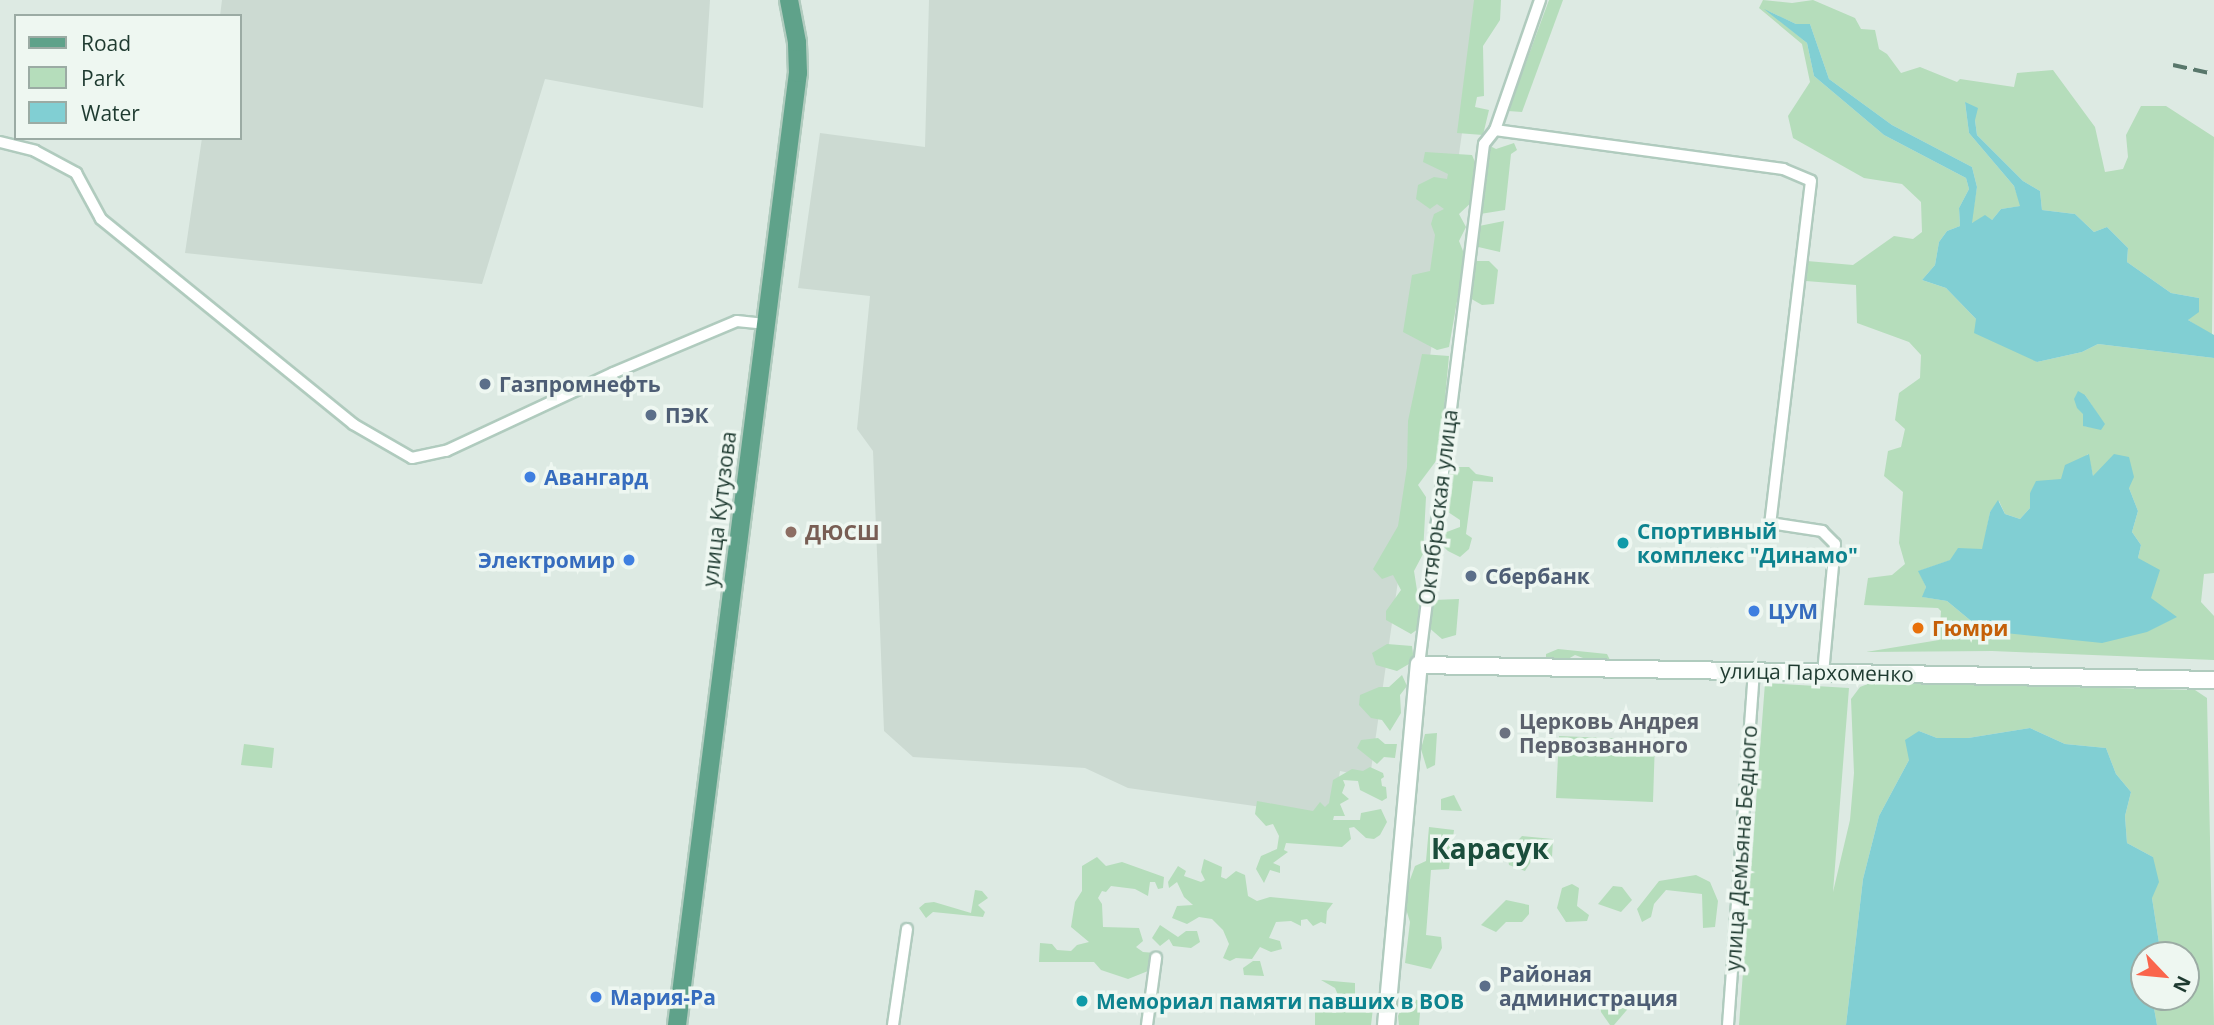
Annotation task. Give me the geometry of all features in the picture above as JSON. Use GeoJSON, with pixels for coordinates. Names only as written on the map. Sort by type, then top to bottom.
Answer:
{"type":"FeatureCollection","features":[{"type":"Feature","properties":{"kind":"main road","name":"улица Кутузова"},"geometry":{"type":"LineString","coordinates":[[677,1025],[798,73],[789,0]]}},
{"type":"Feature","properties":{"kind":"street","name":"Октябрьская улица"},"geometry":{"type":"LineString","coordinates":[[1385,1025],[1419,665],[1484,144],[1495,130],[1540,0]]}},
{"type":"Feature","properties":{"kind":"street"},"geometry":{"type":"LineString","coordinates":[[1495,130],[1783,169],[1811,181],[1770,523],[1822,531],[1835,544],[1823,673]]}},
{"type":"Feature","properties":{"kind":"street"},"geometry":{"type":"LineString","coordinates":[[0,142],[35,151],[76,173],[101,219],[353,424],[412,457],[446,451],[613,373],[737,321],[767,324]]}},
{"type":"Feature","properties":{"kind":"street","name":"улица Пархоменко"},"geometry":{"type":"LineString","coordinates":[[1419,665],[2214,680]]}},
{"type":"Feature","properties":{"kind":"street","name":"улица Демьяна Бедного"},"geometry":{"type":"LineString","coordinates":[[1728,1025],[1754,671]]}},
{"type":"Feature","properties":{"kind":"street"},"geometry":{"type":"LineString","coordinates":[[893,1025],[907,929]]}},
{"type":"Feature","properties":{"kind":"street"},"geometry":{"type":"LineString","coordinates":[[1147,1025],[1156,958]]}},
{"type":"Feature","properties":{"kind":"shaded area"},"geometry":{"type":"Polygon","coordinates":[[[222,0],[710,0],[703,108],[545,79],[482,284],[185,253],[202,140],[242,140],[242,14],[220,14],[222,0]]]}},
{"type":"Feature","properties":{"kind":"shaded area"},"geometry":{"type":"Polygon","coordinates":[[[929,0],[1481,0],[1370,777],[1340,771],[1331,817],[1128,788],[1085,768],[913,757],[884,731],[873,451],[857,429],[870,296],[798,288],[820,133],[925,147],[929,0]]]}},
{"type":"Feature","properties":{"kind":"green space"},"geometry":{"type":"Polygon","coordinates":[[[1474,0],[1501,0],[1500,20],[1483,46],[1484,96],[1477,97],[1475,107],[1489,110],[1483,135],[1457,133],[1474,0]]]}},
{"type":"Feature","properties":{"kind":"green space"},"geometry":{"type":"Polygon","coordinates":[[[1549,0],[1563,0],[1522,112],[1508,111],[1549,0]]]}},
{"type":"Feature","properties":{"kind":"green space"},"geometry":{"type":"Polygon","coordinates":[[[1763,0],[1792,3],[1813,0],[1855,18],[1861,29],[1875,30],[1879,49],[1887,54],[1901,73],[1920,67],[1957,82],[1960,79],[2014,87],[2017,73],[2053,70],[2095,127],[2105,172],[2123,169],[2128,157],[2126,135],[2141,106],[2166,106],[2214,137],[2212,335],[2188,320],[2199,298],[2171,293],[2127,262],[2128,248],[2107,227],[2094,232],[2075,214],[2042,210],[2040,191],[2023,181],[1977,135],[1975,120],[1965,102],[1969,133],[2014,186],[2021,206],[2001,209],[1992,220],[1971,223],[1977,187],[1972,167],[1892,125],[1829,79],[1810,24],[1796,24],[1768,11],[1807,43],[1814,76],[1884,135],[1966,178],[1969,189],[1959,208],[1960,226],[1947,231],[1939,242],[1935,265],[1922,280],[1946,288],[1976,319],[2037,362],[2082,352],[2098,344],[2214,358],[2214,573],[2204,574],[2201,602],[2214,616],[2214,660],[1992,651],[1866,652],[1939,640],[1941,611],[1938,608],[1864,605],[1868,578],[1892,575],[1905,564],[1899,543],[1903,492],[1884,476],[1888,451],[1901,447],[1905,429],[1895,420],[1899,393],[1920,378],[1921,355],[1909,342],[1857,323],[1856,285],[1806,281],[1807,261],[1853,265],[1894,236],[1913,239],[1922,232],[1921,202],[1902,184],[1864,178],[1793,138],[1788,116],[1810,82],[1802,44],[1759,8],[1763,0]],[[2085,395],[2084,426],[2101,429],[2104,424],[2085,395]],[[2088,454],[2062,479],[2030,493],[2030,508],[2020,519],[2005,514],[1999,501],[1990,512],[1983,549],[1919,571],[1926,587],[1923,597],[1947,601],[1988,635],[2151,598],[2138,558],[2141,545],[2132,532],[2138,511],[2129,488],[2093,476],[2088,454]]]}},
{"type":"Feature","properties":{"kind":"green space"},"geometry":{"type":"Polygon","coordinates":[[[1514,143],[1517,150],[1511,154],[1505,210],[1480,214],[1482,181],[1487,170],[1482,165],[1488,145],[1496,149],[1514,143]]]}},
{"type":"Feature","properties":{"kind":"green space"},"geometry":{"type":"Polygon","coordinates":[[[1425,152],[1472,155],[1480,174],[1474,200],[1459,214],[1466,227],[1459,241],[1465,256],[1449,347],[1437,350],[1403,332],[1412,275],[1430,271],[1435,235],[1431,224],[1434,214],[1444,209],[1437,204],[1430,209],[1416,199],[1418,185],[1434,177],[1447,179],[1448,174],[1423,162],[1425,152]]]}},
{"type":"Feature","properties":{"kind":"green space"},"geometry":{"type":"Polygon","coordinates":[[[1504,221],[1500,252],[1474,246],[1474,227],[1504,221]]]}},
{"type":"Feature","properties":{"kind":"green space"},"geometry":{"type":"Polygon","coordinates":[[[1475,261],[1489,261],[1498,270],[1494,304],[1482,305],[1468,297],[1465,288],[1475,261]]]}},
{"type":"Feature","properties":{"kind":"green space"},"geometry":{"type":"Polygon","coordinates":[[[1422,354],[1449,356],[1441,442],[1436,461],[1418,485],[1426,497],[1423,554],[1414,571],[1419,603],[1418,629],[1411,634],[1386,620],[1386,611],[1401,590],[1393,575],[1382,579],[1373,569],[1398,526],[1407,467],[1408,421],[1422,354]]]}},
{"type":"Feature","properties":{"kind":"green space"},"geometry":{"type":"Polygon","coordinates":[[[1448,467],[1469,467],[1476,474],[1493,477],[1493,482],[1473,481],[1466,534],[1472,538],[1469,549],[1460,557],[1448,551],[1437,540],[1438,523],[1444,533],[1460,527],[1460,520],[1445,510],[1448,467]]]}},
{"type":"Feature","properties":{"kind":"green space"},"geometry":{"type":"Polygon","coordinates":[[[1459,599],[1456,635],[1442,639],[1427,626],[1426,617],[1434,600],[1459,599]]]}},
{"type":"Feature","properties":{"kind":"green space"},"geometry":{"type":"Polygon","coordinates":[[[1387,644],[1412,646],[1414,661],[1397,671],[1376,665],[1372,653],[1387,644]]]}},
{"type":"Feature","properties":{"kind":"green space"},"geometry":{"type":"Polygon","coordinates":[[[1558,649],[1607,654],[1610,660],[1602,665],[1575,655],[1561,663],[1546,658],[1546,654],[1558,649]]]}},
{"type":"Feature","properties":{"kind":"green space"},"geometry":{"type":"Polygon","coordinates":[[[1402,675],[1407,686],[1400,695],[1401,713],[1390,731],[1382,720],[1371,718],[1359,705],[1360,695],[1379,687],[1389,687],[1402,675]]]}},
{"type":"Feature","properties":{"kind":"green space"},"geometry":{"type":"Polygon","coordinates":[[[1873,682],[2195,690],[2207,698],[2214,1025],[2157,1025],[2154,1011],[2200,1011],[2200,941],[2159,941],[2152,898],[2153,857],[2127,843],[2125,816],[2131,792],[2116,774],[2106,748],[2065,744],[2030,728],[1968,738],[1937,738],[1919,731],[1909,760],[1879,816],[1863,879],[1846,1025],[1739,1025],[1765,683],[1849,688],[1833,892],[1850,820],[1854,773],[1851,699],[1860,687],[1873,682]]]}},
{"type":"Feature","properties":{"kind":"green space"},"geometry":{"type":"Polygon","coordinates":[[[1437,733],[1435,765],[1427,769],[1421,749],[1425,734],[1437,733]]]}},
{"type":"Feature","properties":{"kind":"green space"},"geometry":{"type":"Polygon","coordinates":[[[1559,736],[1655,740],[1653,802],[1556,798],[1559,736]]]}},
{"type":"Feature","properties":{"kind":"green space"},"geometry":{"type":"Polygon","coordinates":[[[1378,738],[1385,744],[1397,744],[1395,758],[1384,757],[1377,764],[1357,748],[1361,740],[1378,738]]]}},
{"type":"Feature","properties":{"kind":"green space"},"geometry":{"type":"Polygon","coordinates":[[[244,744],[274,748],[272,768],[241,765],[244,744]]]}},
{"type":"Feature","properties":{"kind":"green space"},"geometry":{"type":"Polygon","coordinates":[[[1370,767],[1383,773],[1382,786],[1386,787],[1387,798],[1382,801],[1360,790],[1358,781],[1343,780],[1345,785],[1342,793],[1349,799],[1340,804],[1345,816],[1334,816],[1333,820],[1360,820],[1361,813],[1381,809],[1387,822],[1380,835],[1374,839],[1366,838],[1354,827],[1349,828],[1351,839],[1342,847],[1286,843],[1284,850],[1288,852],[1273,863],[1280,866],[1280,873],[1270,870],[1264,883],[1256,869],[1261,856],[1277,849],[1279,836],[1273,824],[1266,826],[1255,814],[1257,801],[1313,811],[1320,802],[1325,807],[1329,803],[1333,780],[1352,769],[1363,771],[1370,767]]]}},
{"type":"Feature","properties":{"kind":"green space"},"geometry":{"type":"Polygon","coordinates":[[[1454,795],[1462,811],[1441,810],[1441,799],[1454,795]]]}},
{"type":"Feature","properties":{"kind":"green space"},"geometry":{"type":"Polygon","coordinates":[[[1429,827],[1454,830],[1449,869],[1431,870],[1426,935],[1441,937],[1442,948],[1431,969],[1405,963],[1410,922],[1403,899],[1415,866],[1426,861],[1429,827]]]}},
{"type":"Feature","properties":{"kind":"green space"},"geometry":{"type":"Polygon","coordinates":[[[1522,836],[1553,839],[1552,857],[1532,860],[1525,871],[1509,865],[1507,852],[1522,836]]]}},
{"type":"Feature","properties":{"kind":"green space"},"geometry":{"type":"Polygon","coordinates":[[[1097,857],[1106,866],[1122,862],[1164,877],[1163,888],[1158,889],[1155,882],[1150,882],[1148,896],[1135,889],[1111,886],[1106,892],[1102,891],[1098,898],[1102,904],[1103,927],[1139,928],[1143,941],[1136,947],[1143,952],[1155,953],[1148,971],[1128,979],[1101,970],[1094,962],[1039,962],[1040,943],[1052,944],[1057,950],[1071,951],[1077,945],[1089,942],[1071,927],[1075,902],[1082,891],[1082,866],[1097,857]]]}},
{"type":"Feature","properties":{"kind":"green space"},"geometry":{"type":"Polygon","coordinates":[[[1204,859],[1222,867],[1221,877],[1226,879],[1236,871],[1245,875],[1248,896],[1257,901],[1270,897],[1333,903],[1327,911],[1326,924],[1321,922],[1313,926],[1307,919],[1301,920],[1301,926],[1291,921],[1276,922],[1269,938],[1280,941],[1282,949],[1271,952],[1260,947],[1252,959],[1236,958],[1230,961],[1223,958],[1229,944],[1223,930],[1212,919],[1199,917],[1187,924],[1172,918],[1177,906],[1193,905],[1184,897],[1177,882],[1169,888],[1168,882],[1178,866],[1186,871],[1184,876],[1201,882],[1205,880],[1201,872],[1204,859]]]}},
{"type":"Feature","properties":{"kind":"green space"},"geometry":{"type":"Polygon","coordinates":[[[1696,875],[1710,882],[1718,901],[1715,927],[1703,928],[1702,894],[1666,890],[1654,904],[1651,917],[1642,922],[1637,909],[1659,881],[1696,875]]]}},
{"type":"Feature","properties":{"kind":"green space"},"geometry":{"type":"Polygon","coordinates":[[[1572,884],[1579,888],[1577,906],[1589,915],[1587,921],[1566,922],[1557,908],[1562,888],[1572,884]]]}},
{"type":"Feature","properties":{"kind":"green space"},"geometry":{"type":"Polygon","coordinates":[[[1613,886],[1622,887],[1632,900],[1621,912],[1598,904],[1613,886]]]}},
{"type":"Feature","properties":{"kind":"green space"},"geometry":{"type":"Polygon","coordinates":[[[975,890],[982,891],[988,898],[978,905],[985,912],[983,917],[933,912],[926,918],[919,908],[925,903],[934,902],[971,913],[975,890]]]}},
{"type":"Feature","properties":{"kind":"green space"},"geometry":{"type":"Polygon","coordinates":[[[1506,900],[1529,905],[1529,914],[1522,922],[1506,922],[1496,932],[1481,925],[1506,900]]]}},
{"type":"Feature","properties":{"kind":"green space"},"geometry":{"type":"Polygon","coordinates":[[[1160,925],[1178,937],[1186,931],[1197,931],[1200,942],[1191,948],[1173,946],[1169,939],[1160,946],[1152,938],[1160,925]]]}},
{"type":"Feature","properties":{"kind":"green space"},"geometry":{"type":"Polygon","coordinates":[[[1253,961],[1260,961],[1264,976],[1244,975],[1243,968],[1253,961]]]}},
{"type":"Feature","properties":{"kind":"green space"},"geometry":{"type":"Polygon","coordinates":[[[1321,980],[1355,983],[1355,997],[1374,1000],[1371,1025],[1315,1025],[1315,1006],[1328,1006],[1338,995],[1335,988],[1321,980]]]}},
{"type":"Feature","properties":{"kind":"green space"},"geometry":{"type":"Polygon","coordinates":[[[1406,997],[1421,1001],[1419,1025],[1399,1025],[1398,1016],[1406,997]]]}},
{"type":"Feature","properties":{"kind":"green space"},"geometry":{"type":"Polygon","coordinates":[[[1600,1002],[1632,1004],[1614,1025],[1610,1025],[1601,1012],[1600,1002]]]}},
{"type":"Feature","properties":{"kind":"water"},"geometry":{"type":"Polygon","coordinates":[[[1764,9],[1796,24],[1810,24],[1829,79],[1892,125],[1972,167],[1977,187],[1972,223],[1985,215],[1992,220],[2001,209],[2020,206],[2014,186],[1969,133],[1965,102],[1978,108],[1975,120],[1977,135],[2023,181],[2040,191],[2042,210],[2075,214],[2094,232],[2107,227],[2128,248],[2127,262],[2171,293],[2199,298],[2199,312],[2188,320],[2214,335],[2214,358],[2098,344],[2082,352],[2037,362],[1974,333],[1976,319],[1946,288],[1922,280],[1935,265],[1939,242],[1947,231],[1960,226],[1959,208],[1969,189],[1966,178],[1884,135],[1814,76],[1807,43],[1764,9]]]}},
{"type":"Feature","properties":{"kind":"water"},"geometry":{"type":"Polygon","coordinates":[[[2078,391],[2085,395],[2105,424],[2101,430],[2083,426],[2083,414],[2074,399],[2078,391]]]}},
{"type":"Feature","properties":{"kind":"water"},"geometry":{"type":"Polygon","coordinates":[[[2089,454],[2093,476],[2114,454],[2129,457],[2134,477],[2129,488],[2138,511],[2132,532],[2141,545],[2138,558],[2160,570],[2151,598],[2177,617],[2147,632],[2102,643],[2005,633],[1988,635],[1947,601],[1922,597],[1926,587],[1918,571],[1950,560],[1958,548],[1982,549],[1990,512],[1998,500],[2005,514],[2020,519],[2030,508],[2030,493],[2036,481],[2061,479],[2065,465],[2089,454]]]}},
{"type":"Feature","properties":{"kind":"water"},"geometry":{"type":"Polygon","coordinates":[[[2030,728],[2065,744],[2106,748],[2116,774],[2131,792],[2125,816],[2127,843],[2153,857],[2159,882],[2152,898],[2159,941],[2130,941],[2130,1011],[2154,1011],[2157,1025],[1846,1025],[1863,879],[1879,816],[1909,760],[1905,740],[1919,731],[1937,738],[1968,738],[2030,728]]]}},
{"type":"Feature","properties":{"kind":"railway"},"geometry":{"type":"LineString","coordinates":[[2173,65],[2214,74]]}},
{"type":"Feature","properties":{"kind":"place","name":"Газпромнефть"},"geometry":{"type":"Point","coordinates":[485,384]}},
{"type":"Feature","properties":{"kind":"place","name":"ПЭК"},"geometry":{"type":"Point","coordinates":[651,415]}},
{"type":"Feature","properties":{"kind":"place","name":"Авангард"},"geometry":{"type":"Point","coordinates":[530,477]}},
{"type":"Feature","properties":{"kind":"place","name":"ДЮСШ"},"geometry":{"type":"Point","coordinates":[791,532]}},
{"type":"Feature","properties":{"kind":"place","name":"Спортивный комплекс \"Динамо\""},"geometry":{"type":"Point","coordinates":[1623,543]}},
{"type":"Feature","properties":{"kind":"place","name":"Электромир"},"geometry":{"type":"Point","coordinates":[629,560]}},
{"type":"Feature","properties":{"kind":"place","name":"Сбербанк"},"geometry":{"type":"Point","coordinates":[1471,576]}},
{"type":"Feature","properties":{"kind":"place","name":"ЦУМ"},"geometry":{"type":"Point","coordinates":[1754,611]}},
{"type":"Feature","properties":{"kind":"place","name":"Гюмри"},"geometry":{"type":"Point","coordinates":[1918,628]}},
{"type":"Feature","properties":{"kind":"place","name":"Церковь Андрея Первозванного"},"geometry":{"type":"Point","coordinates":[1505,733]}},
{"type":"Feature","properties":{"kind":"place","name":"Районая администрация"},"geometry":{"type":"Point","coordinates":[1485,986]}},
{"type":"Feature","properties":{"kind":"place","name":"Мария-Ра"},"geometry":{"type":"Point","coordinates":[596,997]}},
{"type":"Feature","properties":{"kind":"place","name":"Мемориал памяти павших в ВОВ"},"geometry":{"type":"Point","coordinates":[1082,1001]}},
{"type":"Feature","properties":{"kind":"district","name":"Карасук"},"geometry":{"type":"Point","coordinates":[1490,848]}}]}
